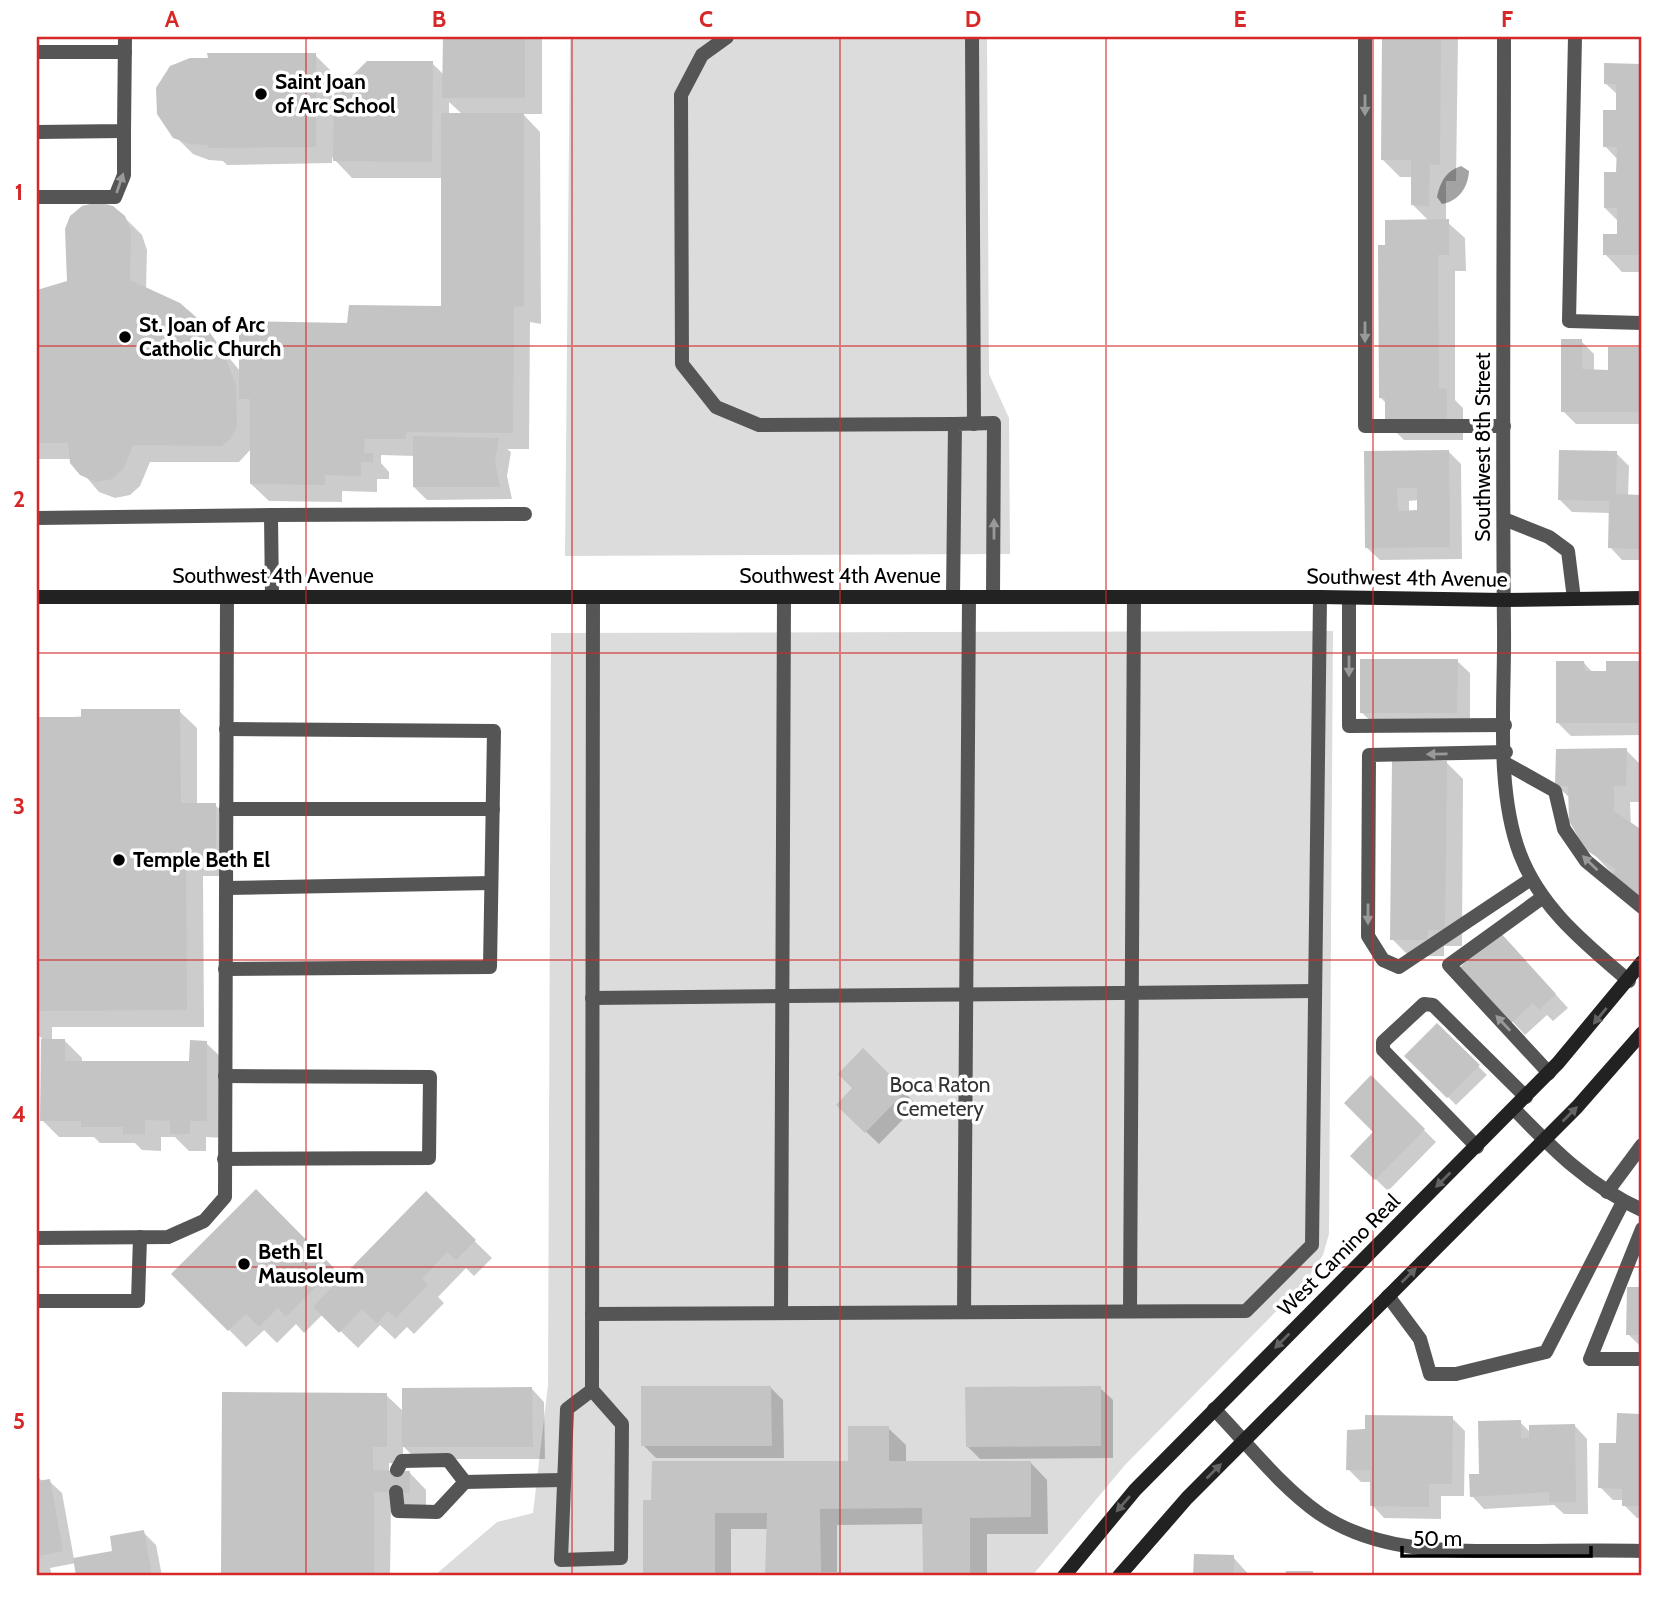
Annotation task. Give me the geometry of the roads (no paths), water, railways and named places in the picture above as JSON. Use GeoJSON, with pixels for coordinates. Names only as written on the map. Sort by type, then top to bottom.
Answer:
{"type":"FeatureCollection","features":[{"type":"Feature","properties":{"kind":"street"},"geometry":{"type":"LineString","coordinates":[[37,197],[115,197],[124,175],[125,37]]}},
{"type":"Feature","properties":{"kind":"street"},"geometry":{"type":"LineString","coordinates":[[727,37],[702,55],[681,94],[682,363],[716,407],[759,425],[994,424],[993,597]]}},
{"type":"Feature","properties":{"kind":"street"},"geometry":{"type":"LineString","coordinates":[[972,37],[974,424]]}},
{"type":"Feature","properties":{"kind":"street"},"geometry":{"type":"LineString","coordinates":[[1365,37],[1365,426],[1504,426]]}},
{"type":"Feature","properties":{"kind":"street","name":"Southwest 8th Street"},"geometry":{"type":"LineString","coordinates":[[1504,37],[1505,758],[1512,830],[1531,879],[1562,922],[1629,981]]}},
{"type":"Feature","properties":{"kind":"street"},"geometry":{"type":"LineString","coordinates":[[1575,37],[1569,321],[1642,323]]}},
{"type":"Feature","properties":{"kind":"street"},"geometry":{"type":"LineString","coordinates":[[37,52],[125,52]]}},
{"type":"Feature","properties":{"kind":"street"},"geometry":{"type":"LineString","coordinates":[[37,132],[124,131]]}},
{"type":"Feature","properties":{"kind":"street"},"geometry":{"type":"LineString","coordinates":[[953,597],[955,424]]}},
{"type":"Feature","properties":{"kind":"street"},"geometry":{"type":"LineString","coordinates":[[271,514],[272,597]]}},
{"type":"Feature","properties":{"kind":"street"},"geometry":{"type":"LineString","coordinates":[[37,518],[525,514]]}},
{"type":"Feature","properties":{"kind":"street"},"geometry":{"type":"LineString","coordinates":[[1504,519],[1549,537],[1568,551],[1574,599]]}},
{"type":"Feature","properties":{"kind":"street","name":"Southwest 4th Avenue"},"geometry":{"type":"LineString","coordinates":[[37,597],[1642,598]]}},
{"type":"Feature","properties":{"kind":"street"},"geometry":{"type":"LineString","coordinates":[[37,1238],[169,1237],[204,1221],[225,1197],[227,597]]}},
{"type":"Feature","properties":{"kind":"street"},"geometry":{"type":"LineString","coordinates":[[592,1390],[567,1409],[561,1560],[621,1558],[622,1424],[592,1390],[593,597]]}},
{"type":"Feature","properties":{"kind":"street"},"geometry":{"type":"LineString","coordinates":[[781,1313],[784,597]]}},
{"type":"Feature","properties":{"kind":"street"},"geometry":{"type":"LineString","coordinates":[[964,1312],[969,597]]}},
{"type":"Feature","properties":{"kind":"street"},"geometry":{"type":"LineString","coordinates":[[1130,1311],[1134,597]]}},
{"type":"Feature","properties":{"kind":"street"},"geometry":{"type":"LineString","coordinates":[[592,1314],[1245,1311],[1312,1245],[1320,597]]}},
{"type":"Feature","properties":{"kind":"street"},"geometry":{"type":"LineString","coordinates":[[1349,598],[1349,726],[1505,725]]}},
{"type":"Feature","properties":{"kind":"street"},"geometry":{"type":"LineString","coordinates":[[225,969],[490,967],[494,731],[226,729]]}},
{"type":"Feature","properties":{"kind":"street"},"geometry":{"type":"LineString","coordinates":[[1531,879],[1399,967],[1383,960],[1368,936],[1368,755],[1505,758],[1555,791],[1564,829],[1586,861],[1642,907]]}},
{"type":"Feature","properties":{"kind":"street"},"geometry":{"type":"LineString","coordinates":[[226,809],[493,809]]}},
{"type":"Feature","properties":{"kind":"street"},"geometry":{"type":"LineString","coordinates":[[226,888],[491,883]]}},
{"type":"Feature","properties":{"kind":"street"},"geometry":{"type":"LineString","coordinates":[[1543,897],[1449,965],[1549,1073]]}},
{"type":"Feature","properties":{"kind":"street","name":"West Camino Real"},"geometry":{"type":"LineString","coordinates":[[1064,1576],[1135,1490],[1549,1073],[1629,981],[1642,962]]}},
{"type":"Feature","properties":{"kind":"street"},"geometry":{"type":"LineString","coordinates":[[592,998],[1315,991]]}},
{"type":"Feature","properties":{"kind":"street"},"geometry":{"type":"LineString","coordinates":[[1477,1147],[1383,1050],[1383,1042],[1424,1004],[1433,1005],[1525,1097]]}},
{"type":"Feature","properties":{"kind":"street"},"geometry":{"type":"LineString","coordinates":[[1119,1576],[1187,1498],[1545,1140],[1642,1033]]}},
{"type":"Feature","properties":{"kind":"street"},"geometry":{"type":"LineString","coordinates":[[225,1076],[429,1077],[429,1158],[225,1159]]}},
{"type":"Feature","properties":{"kind":"street"},"geometry":{"type":"LineString","coordinates":[[1514,1109],[1577,1171],[1623,1202],[1642,1210]]}},
{"type":"Feature","properties":{"kind":"street"},"geometry":{"type":"LineString","coordinates":[[1607,1192],[1642,1145]]}},
{"type":"Feature","properties":{"kind":"street"},"geometry":{"type":"LineString","coordinates":[[1388,1296],[1420,1339],[1430,1374],[1457,1374],[1546,1352],[1623,1202]]}},
{"type":"Feature","properties":{"kind":"street"},"geometry":{"type":"LineString","coordinates":[[1642,1229],[1590,1359],[1642,1359]]}},
{"type":"Feature","properties":{"kind":"street"},"geometry":{"type":"LineString","coordinates":[[37,1301],[138,1301],[139,1237]]}},
{"type":"Feature","properties":{"kind":"street"},"geometry":{"type":"LineString","coordinates":[[1214,1409],[1280,1479],[1320,1513],[1356,1533],[1391,1545],[1445,1551],[1642,1551]]}},
{"type":"Feature","properties":{"kind":"street"},"geometry":{"type":"LineString","coordinates":[[397,1471],[402,1461],[448,1460],[465,1482]]}},
{"type":"Feature","properties":{"kind":"street"},"geometry":{"type":"LineString","coordinates":[[396,1492],[398,1511],[437,1512],[465,1482],[563,1480]]}},
{"type":"Feature","properties":{"kind":"place","name":"Saint Joan of Arc School"},"geometry":{"type":"Point","coordinates":[261,94]}},
{"type":"Feature","properties":{"kind":"place","name":"St. Joan of Arc Catholic Church"},"geometry":{"type":"Point","coordinates":[125,337]}},
{"type":"Feature","properties":{"kind":"place","name":"Temple Beth El"},"geometry":{"type":"Point","coordinates":[119,860]}},
{"type":"Feature","properties":{"kind":"place","name":"Beth El Mausoleum"},"geometry":{"type":"Point","coordinates":[244,1264]}},
{"type":"Feature","properties":{"kind":"park label","name":"Boca Raton Cemetery"},"geometry":{"type":"Point","coordinates":[940,1097]}}]}
